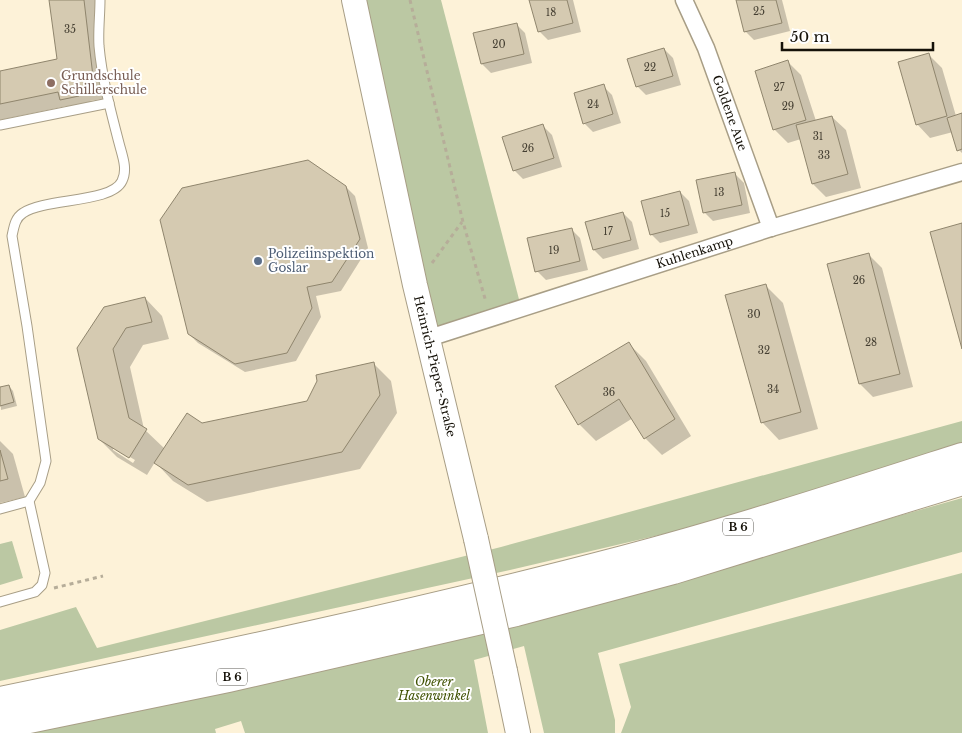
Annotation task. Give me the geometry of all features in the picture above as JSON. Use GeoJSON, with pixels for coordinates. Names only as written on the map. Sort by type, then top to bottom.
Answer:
{"type":"FeatureCollection","features":[{"type":"Feature","properties":{"kind":"highway","name":"B 6"},"geometry":{"type":"LineString","coordinates":[[0,701],[378,620],[624,560],[767,519],[962,457]]}},
{"type":"Feature","properties":{"kind":"highway","name":"B 6"},"geometry":{"type":"LineString","coordinates":[[0,725],[228,678],[516,612],[673,570],[962,481]]}},
{"type":"Feature","properties":{"kind":"street","name":"Heinrich-Pieper-Straße"},"geometry":{"type":"LineString","coordinates":[[354,0],[416,285],[476,539],[518,733]]}},
{"type":"Feature","properties":{"kind":"street","name":"Goldene Aue"},"geometry":{"type":"LineString","coordinates":[[684,0],[706,48],[771,228]]}},
{"type":"Feature","properties":{"kind":"street","name":"Kuhlenkamp"},"geometry":{"type":"LineString","coordinates":[[429,338],[771,228],[962,172]]}},
{"type":"Feature","properties":{"kind":"lane"},"geometry":{"type":"LineString","coordinates":[[0,602],[35,592],[42,585],[45,573],[29,501],[40,482],[46,461],[12,236],[14,223],[22,213],[35,207],[106,194],[119,187],[124,179],[124,164],[109,103],[99,46],[100,0]]}},
{"type":"Feature","properties":{"kind":"lane"},"geometry":{"type":"LineString","coordinates":[[0,125],[109,103]]}},
{"type":"Feature","properties":{"kind":"lane"},"geometry":{"type":"LineString","coordinates":[[0,509],[29,501]]}},
{"type":"Feature","properties":{"kind":"path"},"geometry":{"type":"LineString","coordinates":[[410,0],[463,222],[491,317]]}},
{"type":"Feature","properties":{"kind":"path"},"geometry":{"type":"LineString","coordinates":[[416,285],[463,222]]}},
{"type":"Feature","properties":{"kind":"path"},"geometry":{"type":"LineString","coordinates":[[42,585],[52,588],[103,576]]}},
{"type":"Feature","properties":{"kind":"green space"},"geometry":{"type":"Polygon","coordinates":[[[354,0],[441,0],[521,307],[429,338],[354,0]]]}},
{"type":"Feature","properties":{"kind":"green space"},"geometry":{"type":"Polygon","coordinates":[[[962,421],[962,448],[685,529],[510,570],[0,681],[0,630],[76,607],[97,648],[501,547],[962,421]]]}},
{"type":"Feature","properties":{"kind":"green space","name":"Oberer Hasenwinkel"},"geometry":{"type":"Polygon","coordinates":[[[962,498],[962,552],[598,653],[615,720],[615,733],[544,733],[524,646],[474,660],[488,733],[245,733],[241,721],[215,729],[216,733],[24,733],[519,623],[962,498]]]}},
{"type":"Feature","properties":{"kind":"green space"},"geometry":{"type":"Polygon","coordinates":[[[12,541],[23,578],[0,585],[0,544],[12,541]]]}},
{"type":"Feature","properties":{"kind":"green space"},"geometry":{"type":"Polygon","coordinates":[[[962,573],[962,733],[621,733],[631,707],[619,664],[962,573]]]}},
{"type":"Feature","properties":{"kind":"building","name":"Grundschule Schillerschule"},"geometry":{"type":"Polygon","coordinates":[[[49,0],[84,0],[94,85],[77,88],[79,96],[60,100],[58,92],[0,104],[0,71],[57,59],[49,0]]]}},
{"type":"Feature","properties":{"kind":"building"},"geometry":{"type":"Polygon","coordinates":[[[529,0],[567,0],[573,23],[538,32],[529,0]]]}},
{"type":"Feature","properties":{"kind":"building"},"geometry":{"type":"Polygon","coordinates":[[[736,0],[776,0],[782,23],[744,32],[736,0]]]}},
{"type":"Feature","properties":{"kind":"building"},"geometry":{"type":"Polygon","coordinates":[[[517,23],[524,54],[481,64],[473,33],[517,23]]]}},
{"type":"Feature","properties":{"kind":"building"},"geometry":{"type":"Polygon","coordinates":[[[664,48],[673,76],[636,87],[627,59],[664,48]]]}},
{"type":"Feature","properties":{"kind":"building"},"geometry":{"type":"Polygon","coordinates":[[[929,53],[947,116],[916,125],[898,62],[929,53]]]}},
{"type":"Feature","properties":{"kind":"building"},"geometry":{"type":"Polygon","coordinates":[[[788,60],[806,120],[773,130],[755,71],[788,60]]]}},
{"type":"Feature","properties":{"kind":"building"},"geometry":{"type":"Polygon","coordinates":[[[604,84],[613,114],[583,124],[574,93],[604,84]]]}},
{"type":"Feature","properties":{"kind":"building"},"geometry":{"type":"Polygon","coordinates":[[[962,113],[962,149],[957,151],[947,118],[962,113]]]}},
{"type":"Feature","properties":{"kind":"building"},"geometry":{"type":"Polygon","coordinates":[[[832,116],[848,174],[812,184],[796,125],[832,116]]]}},
{"type":"Feature","properties":{"kind":"building"},"geometry":{"type":"Polygon","coordinates":[[[543,124],[554,158],[513,171],[502,137],[543,124]]]}},
{"type":"Feature","properties":{"kind":"building","name":"Polizeiinspektion Goslar"},"geometry":{"type":"Polygon","coordinates":[[[308,160],[346,186],[360,239],[332,282],[307,287],[312,308],[287,353],[235,364],[188,334],[160,220],[182,188],[308,160]]]}},
{"type":"Feature","properties":{"kind":"building"},"geometry":{"type":"Polygon","coordinates":[[[735,172],[742,205],[703,213],[696,180],[735,172]]]}},
{"type":"Feature","properties":{"kind":"building"},"geometry":{"type":"Polygon","coordinates":[[[680,191],[689,225],[650,235],[641,201],[680,191]]]}},
{"type":"Feature","properties":{"kind":"building"},"geometry":{"type":"Polygon","coordinates":[[[623,212],[631,240],[593,250],[585,222],[623,212]]]}},
{"type":"Feature","properties":{"kind":"building"},"geometry":{"type":"Polygon","coordinates":[[[962,223],[962,349],[930,232],[962,223]]]}},
{"type":"Feature","properties":{"kind":"building"},"geometry":{"type":"Polygon","coordinates":[[[572,228],[580,261],[535,272],[527,238],[572,228]]]}},
{"type":"Feature","properties":{"kind":"building"},"geometry":{"type":"Polygon","coordinates":[[[869,253],[900,374],[859,384],[827,264],[869,253]]]}},
{"type":"Feature","properties":{"kind":"building"},"geometry":{"type":"Polygon","coordinates":[[[766,284],[801,412],[761,423],[725,295],[766,284]]]}},
{"type":"Feature","properties":{"kind":"building"},"geometry":{"type":"Polygon","coordinates":[[[145,297],[152,322],[126,328],[113,349],[129,418],[147,429],[129,458],[98,439],[77,348],[104,307],[145,297]]]}},
{"type":"Feature","properties":{"kind":"building"},"geometry":{"type":"Polygon","coordinates":[[[629,342],[675,419],[644,439],[619,399],[578,425],[555,386],[629,342]]]}},
{"type":"Feature","properties":{"kind":"building"},"geometry":{"type":"Polygon","coordinates":[[[374,362],[380,395],[342,452],[188,485],[154,463],[187,413],[202,423],[307,401],[317,381],[316,375],[374,362]]]}},
{"type":"Feature","properties":{"kind":"building"},"geometry":{"type":"Polygon","coordinates":[[[9,385],[14,402],[0,406],[0,387],[9,385]]]}},
{"type":"Feature","properties":{"kind":"building"},"geometry":{"type":"Polygon","coordinates":[[[0,450],[8,479],[0,481],[0,450]]]}},
{"type":"Feature","properties":{"kind":"place","name":"Grundschule Schillerschule"},"geometry":{"type":"Point","coordinates":[51,83]}},
{"type":"Feature","properties":{"kind":"place","name":"Polizeiinspektion Goslar"},"geometry":{"type":"Point","coordinates":[258,261]}}]}
